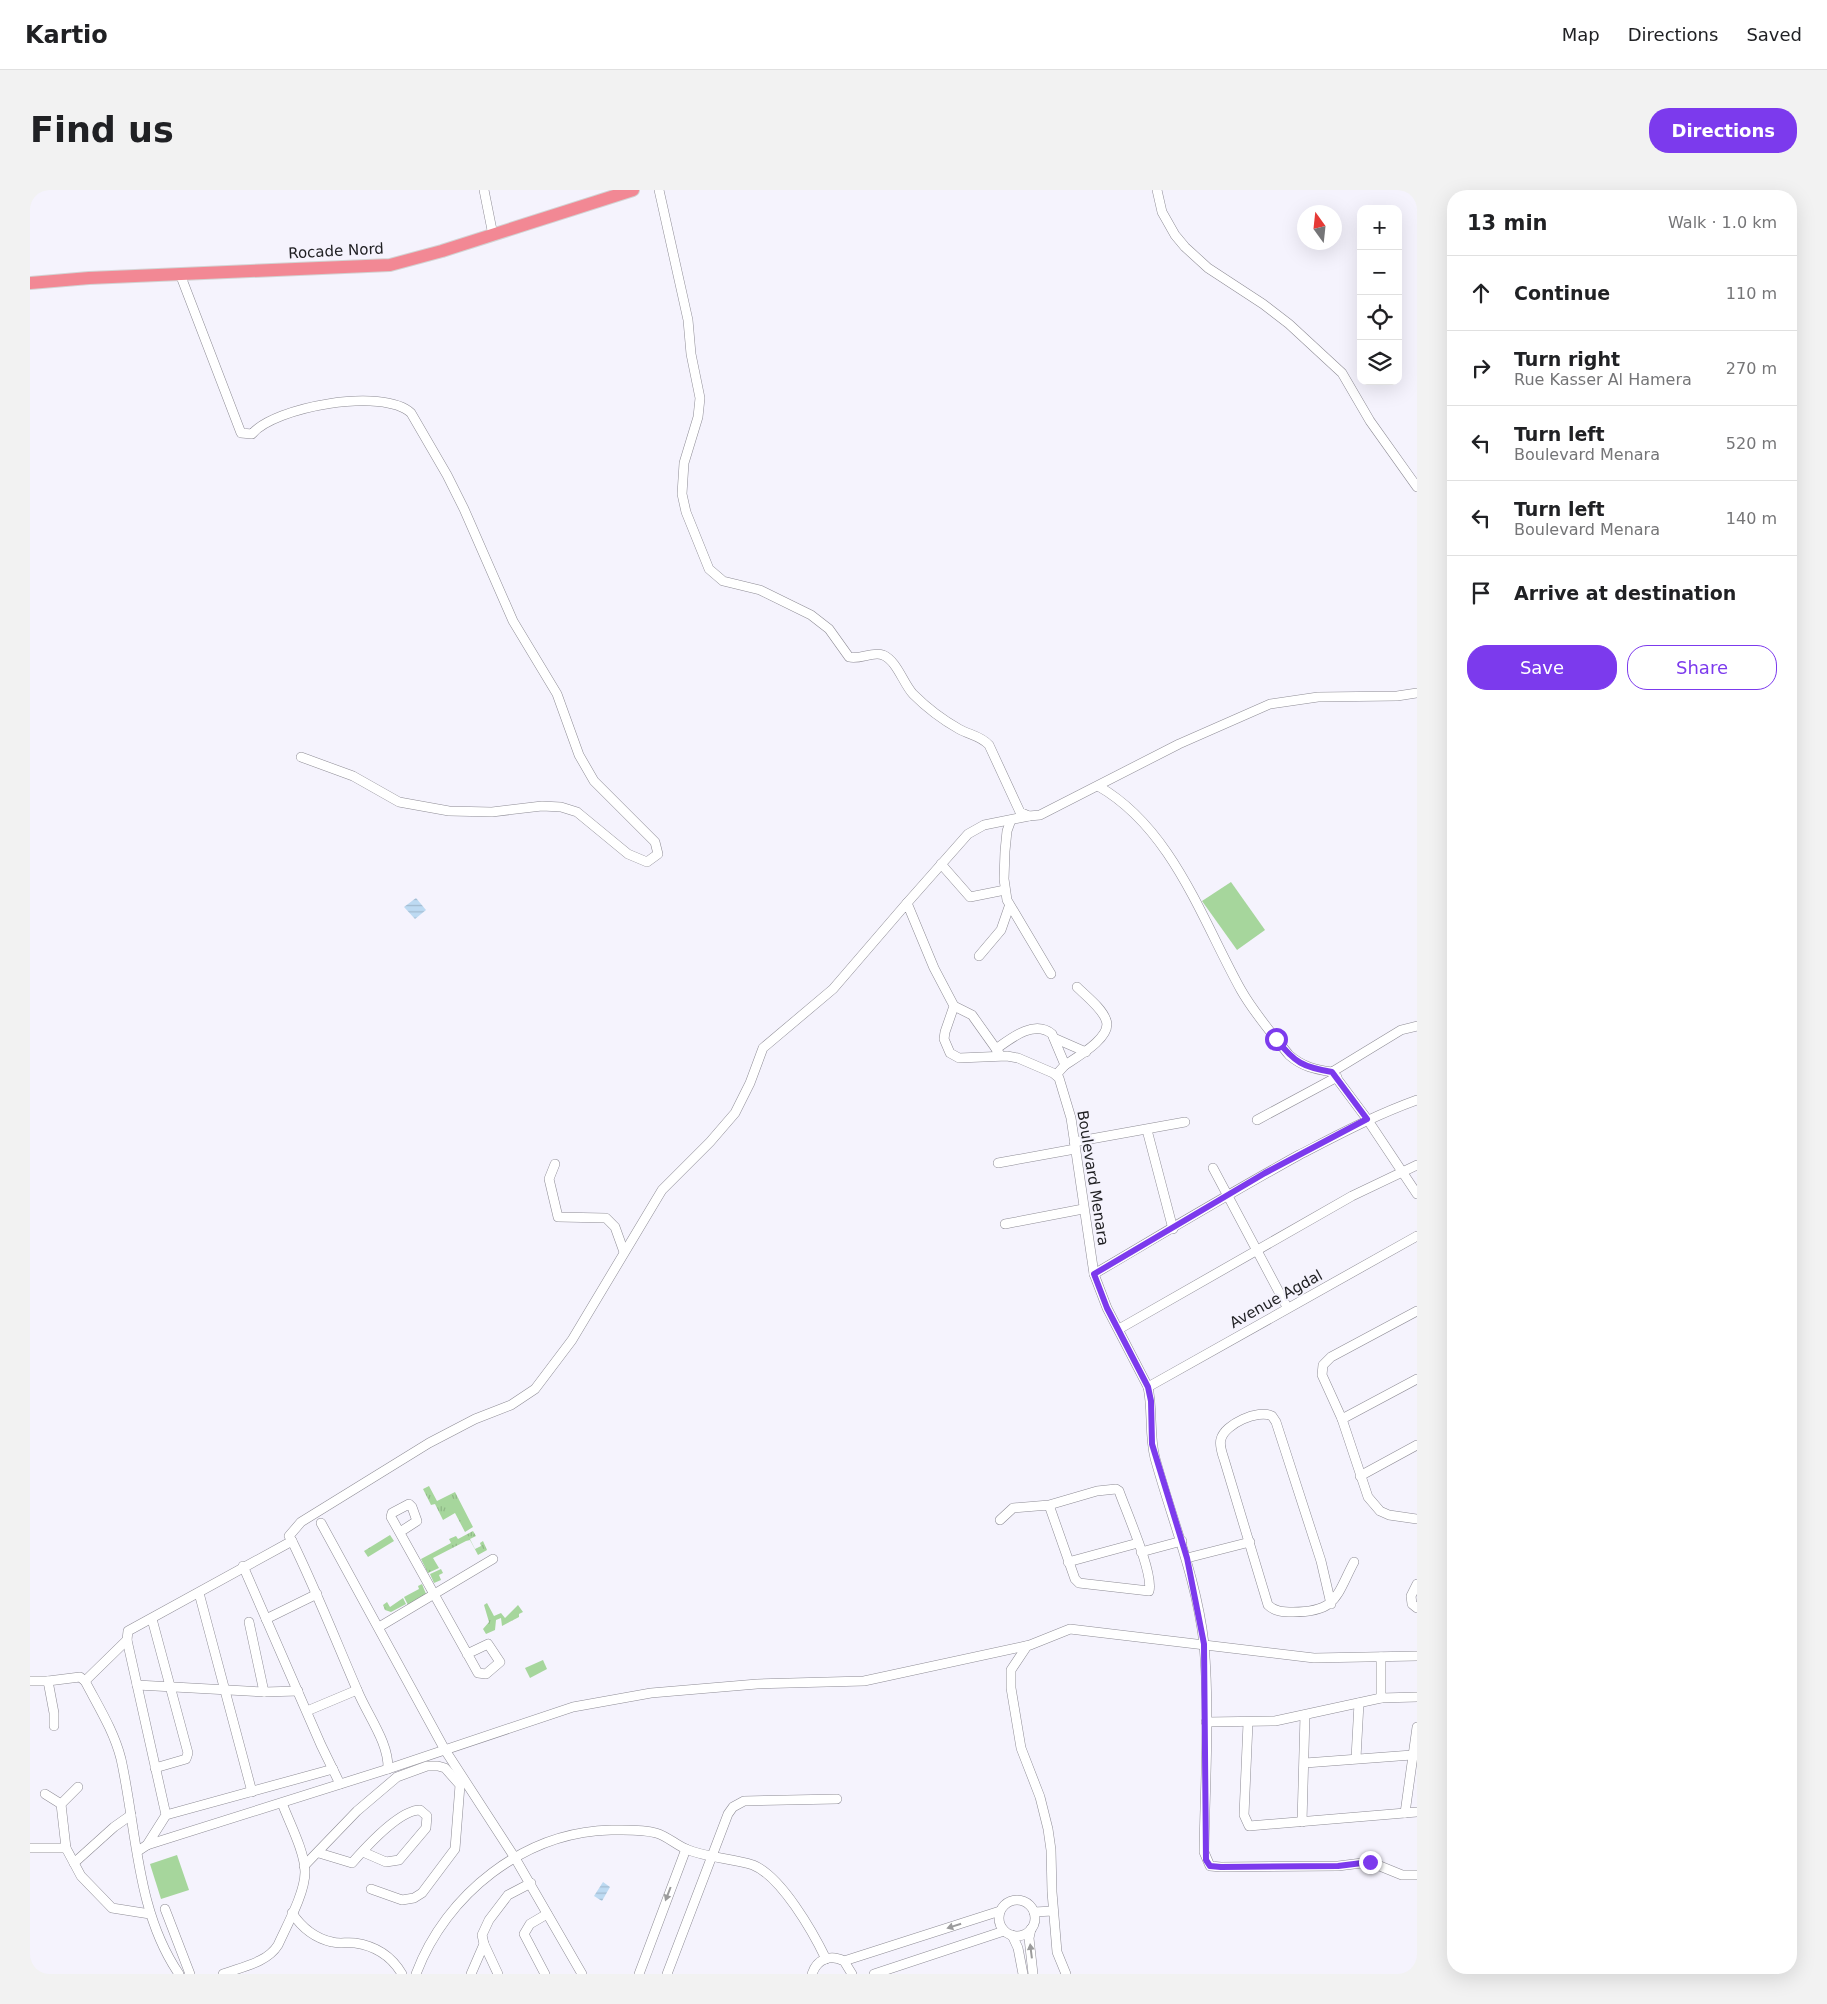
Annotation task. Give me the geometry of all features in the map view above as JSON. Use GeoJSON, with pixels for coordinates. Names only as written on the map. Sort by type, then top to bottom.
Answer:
{"type":"FeatureCollection","features":[{"type":"Feature","properties":{"kind":"highway","name":"Rocade Nord"},"geometry":{"type":"LineString","coordinates":[[30,283],[390,265],[493,235],[633,190]]}},
{"type":"Feature","properties":{"kind":"street"},"geometry":{"type":"LineString","coordinates":[[484,190],[493,235]]}},
{"type":"Feature","properties":{"kind":"street"},"geometry":{"type":"LineString","coordinates":[[659,190],[688,320],[691,354],[700,398],[698,417],[684,463],[682,494],[686,512],[708,569],[722,581],[760,590],[811,615],[829,629],[849,657],[856,658],[878,654],[886,657],[913,694],[938,715],[986,742],[1020,812],[1029,816]]}},
{"type":"Feature","properties":{"kind":"street"},"geometry":{"type":"LineString","coordinates":[[1157,190],[1162,212],[1175,235],[1185,247],[1208,268],[1263,304],[1289,324],[1342,372],[1370,421],[1417,487]]}},
{"type":"Feature","properties":{"kind":"street"},"geometry":{"type":"LineString","coordinates":[[180,274],[241,433],[252,434],[265,422],[297,412],[354,400],[385,401],[404,407],[411,413],[447,475],[513,621],[557,694],[586,770],[594,781],[655,842],[658,854],[655,859],[647,862],[628,854],[576,812],[561,807],[542,806],[492,812],[449,811],[399,802],[354,776],[301,757]]}},
{"type":"Feature","properties":{"kind":"street"},"geometry":{"type":"LineString","coordinates":[[388,1769],[388,1754],[357,1690],[317,1594],[289,1536],[293,1529],[342,1496],[437,1438],[475,1419],[511,1405],[535,1389],[572,1340],[662,1190],[710,1142],[734,1112],[750,1083],[763,1048],[833,989],[907,902],[968,834],[976,828],[995,822],[1040,815],[1179,744],[1270,704],[1318,697],[1397,696],[1417,693]]}},
{"type":"Feature","properties":{"kind":"street"},"geometry":{"type":"LineString","coordinates":[[1098,786],[1124,804],[1164,850],[1203,918],[1242,993],[1289,1055],[1305,1067],[1334,1075],[1367,1119],[1417,1194]]}},
{"type":"Feature","properties":{"kind":"street"},"geometry":{"type":"LineString","coordinates":[[1011,820],[1007,831],[1005,851],[1005,890],[1009,906],[1051,974]]}},
{"type":"Feature","properties":{"kind":"street"},"geometry":{"type":"LineString","coordinates":[[941,864],[970,897],[1005,890]]}},
{"type":"Feature","properties":{"kind":"street"},"geometry":{"type":"LineString","coordinates":[[907,902],[934,968],[954,1006],[972,1015],[998,1053]]}},
{"type":"Feature","properties":{"kind":"street"},"geometry":{"type":"LineString","coordinates":[[978,956],[1002,930],[1009,906]]}},
{"type":"Feature","properties":{"kind":"street"},"geometry":{"type":"LineString","coordinates":[[954,1006],[944,1039],[950,1053],[959,1058],[998,1053],[1029,1061],[1056,1076],[1065,1065],[1086,1052],[1102,1035],[1107,1023],[1106,1019],[1077,986]]}},
{"type":"Feature","properties":{"kind":"street"},"geometry":{"type":"LineString","coordinates":[[1257,1120],[1334,1075],[1401,1030],[1417,1026]]}},
{"type":"Feature","properties":{"kind":"street"},"geometry":{"type":"LineString","coordinates":[[998,1053],[1016,1034],[1032,1030],[1048,1031],[1054,1038],[1065,1065]]}},
{"type":"Feature","properties":{"kind":"street"},"geometry":{"type":"LineString","coordinates":[[1054,1038],[1086,1052]]}},
{"type":"Feature","properties":{"kind":"street","name":"Boulevard Menara"},"geometry":{"type":"LineString","coordinates":[[1056,1076],[1066,1097],[1094,1274],[1100,1292],[1148,1387],[1151,1401],[1152,1444],[1187,1558],[1204,1644],[1206,1722],[1204,1852],[1210,1866],[1338,1866],[1370,1862],[1402,1875],[1417,1875]]}},
{"type":"Feature","properties":{"kind":"street"},"geometry":{"type":"LineString","coordinates":[[1094,1274],[1228,1196],[1367,1119],[1417,1100]]}},
{"type":"Feature","properties":{"kind":"street"},"geometry":{"type":"LineString","coordinates":[[998,1163],[1185,1122]]}},
{"type":"Feature","properties":{"kind":"street"},"geometry":{"type":"LineString","coordinates":[[1147,1130],[1172,1228]]}},
{"type":"Feature","properties":{"kind":"street"},"geometry":{"type":"LineString","coordinates":[[555,1164],[549,1179],[558,1217],[606,1218],[615,1227],[624,1252]]}},
{"type":"Feature","properties":{"kind":"street"},"geometry":{"type":"LineString","coordinates":[[1119,1329],[1256,1249],[1401,1170],[1417,1165]]}},
{"type":"Feature","properties":{"kind":"street"},"geometry":{"type":"LineString","coordinates":[[1213,1168],[1287,1307]]}},
{"type":"Feature","properties":{"kind":"street"},"geometry":{"type":"LineString","coordinates":[[1005,1224],[1083,1209]]}},
{"type":"Feature","properties":{"kind":"street","name":"Avenue Agdal"},"geometry":{"type":"LineString","coordinates":[[1148,1387],[1287,1307],[1417,1236]]}},
{"type":"Feature","properties":{"kind":"street"},"geometry":{"type":"LineString","coordinates":[[1414,1517],[1380,1511],[1368,1497],[1342,1419],[1324,1384],[1321,1370],[1325,1362],[1417,1311]]}},
{"type":"Feature","properties":{"kind":"street"},"geometry":{"type":"LineString","coordinates":[[1342,1419],[1417,1379]]}},
{"type":"Feature","properties":{"kind":"street"},"geometry":{"type":"LineString","coordinates":[[1331,1604],[1321,1561],[1278,1429],[1272,1416],[1262,1412],[1245,1419],[1225,1431],[1220,1442],[1265,1600],[1270,1608],[1278,1611],[1301,1612],[1318,1610],[1331,1604],[1354,1562]]}},
{"type":"Feature","properties":{"kind":"street"},"geometry":{"type":"LineString","coordinates":[[1360,1476],[1417,1445]]}},
{"type":"Feature","properties":{"kind":"street"},"geometry":{"type":"LineString","coordinates":[[1000,1520],[1013,1508],[1049,1505],[1097,1491],[1116,1489],[1119,1491],[1141,1552],[1150,1584],[1149,1591],[1079,1583],[1073,1577],[1049,1505]]}},
{"type":"Feature","properties":{"kind":"street"},"geometry":{"type":"LineString","coordinates":[[321,1523],[445,1750],[531,1884],[582,1974]]}},
{"type":"Feature","properties":{"kind":"street"},"geometry":{"type":"LineString","coordinates":[[400,1532],[467,1654]]}},
{"type":"Feature","properties":{"kind":"street"},"geometry":{"type":"LineString","coordinates":[[166,1815],[127,1640],[128,1631],[199,1594],[243,1566],[292,1541]]}},
{"type":"Feature","properties":{"kind":"street"},"geometry":{"type":"LineString","coordinates":[[1141,1552],[1182,1541]]}},
{"type":"Feature","properties":{"kind":"street"},"geometry":{"type":"LineString","coordinates":[[1187,1558],[1250,1542]]}},
{"type":"Feature","properties":{"kind":"street"},"geometry":{"type":"LineString","coordinates":[[1068,1562],[1138,1543]]}},
{"type":"Feature","properties":{"kind":"street"},"geometry":{"type":"LineString","coordinates":[[379,1627],[493,1559]]}},
{"type":"Feature","properties":{"kind":"street"},"geometry":{"type":"LineString","coordinates":[[243,1566],[340,1784]]}},
{"type":"Feature","properties":{"kind":"street"},"geometry":{"type":"LineString","coordinates":[[1417,1584],[1411,1601],[1417,1608]]}},
{"type":"Feature","properties":{"kind":"street"},"geometry":{"type":"LineString","coordinates":[[199,1594],[252,1792]]}},
{"type":"Feature","properties":{"kind":"street"},"geometry":{"type":"LineString","coordinates":[[266,1619],[317,1594]]}},
{"type":"Feature","properties":{"kind":"street"},"geometry":{"type":"LineString","coordinates":[[152,1619],[187,1757],[182,1761],[155,1768]]}},
{"type":"Feature","properties":{"kind":"street"},"geometry":{"type":"LineString","coordinates":[[249,1622],[264,1692]]}},
{"type":"Feature","properties":{"kind":"street"},"geometry":{"type":"LineString","coordinates":[[138,1850],[147,1845],[388,1769],[546,1715],[626,1696],[757,1684],[864,1681],[1027,1646],[1061,1631],[1080,1628],[1314,1658],[1417,1656]]}},
{"type":"Feature","properties":{"kind":"street"},"geometry":{"type":"LineString","coordinates":[[85,1681],[127,1640]]}},
{"type":"Feature","properties":{"kind":"street"},"geometry":{"type":"LineString","coordinates":[[1027,1646],[1011,1670],[1011,1688],[1021,1748],[1040,1797],[1048,1829],[1051,1850],[1057,1956],[1066,1974]]}},
{"type":"Feature","properties":{"kind":"street"},"geometry":{"type":"LineString","coordinates":[[1381,1657],[1381,1698]]}},
{"type":"Feature","properties":{"kind":"street"},"geometry":{"type":"LineString","coordinates":[[30,1681],[48,1681],[77,1677],[85,1681],[117,1744],[150,1914],[161,1943],[179,1974]]}},
{"type":"Feature","properties":{"kind":"street"},"geometry":{"type":"LineString","coordinates":[[48,1681],[54,1713],[54,1726]]}},
{"type":"Feature","properties":{"kind":"street"},"geometry":{"type":"LineString","coordinates":[[137,1685],[264,1692],[298,1691]]}},
{"type":"Feature","properties":{"kind":"street"},"geometry":{"type":"LineString","coordinates":[[307,1711],[357,1690]]}},
{"type":"Feature","properties":{"kind":"street"},"geometry":{"type":"LineString","coordinates":[[1206,1722],[1248,1723],[1305,1715],[1381,1698],[1417,1697]]}},
{"type":"Feature","properties":{"kind":"street"},"geometry":{"type":"LineString","coordinates":[[1356,1758],[1359,1703]]}},
{"type":"Feature","properties":{"kind":"street"},"geometry":{"type":"LineString","coordinates":[[1302,1822],[1305,1715]]}},
{"type":"Feature","properties":{"kind":"street"},"geometry":{"type":"LineString","coordinates":[[1248,1723],[1244,1815],[1247,1823],[1256,1826],[1417,1812]]}},
{"type":"Feature","properties":{"kind":"street"},"geometry":{"type":"LineString","coordinates":[[1405,1813],[1417,1727]]}},
{"type":"Feature","properties":{"kind":"street"},"geometry":{"type":"LineString","coordinates":[[1305,1763],[1412,1755]]}},
{"type":"Feature","properties":{"kind":"street"},"geometry":{"type":"LineString","coordinates":[[304,1866],[319,1853],[357,1811],[392,1780],[430,1766],[445,1768],[460,1785],[456,1843],[453,1854],[441,1866],[422,1893],[414,1898],[402,1900],[371,1889]]}},
{"type":"Feature","properties":{"kind":"street"},"geometry":{"type":"LineString","coordinates":[[147,1845],[166,1815],[333,1769]]}},
{"type":"Feature","properties":{"kind":"street"},"geometry":{"type":"LineString","coordinates":[[61,1804],[78,1787]]}},
{"type":"Feature","properties":{"kind":"street"},"geometry":{"type":"LineString","coordinates":[[45,1794],[61,1804]]}},
{"type":"Feature","properties":{"kind":"street"},"geometry":{"type":"LineString","coordinates":[[666,1974],[730,1810],[740,1802],[836,1799]]}},
{"type":"Feature","properties":{"kind":"street"},"geometry":{"type":"LineString","coordinates":[[222,1974],[269,1955],[278,1945],[304,1881],[304,1866],[282,1803]]}},
{"type":"Feature","properties":{"kind":"street"},"geometry":{"type":"LineString","coordinates":[[61,1804],[66,1848],[81,1876],[112,1908],[150,1914]]}},
{"type":"Feature","properties":{"kind":"street"},"geometry":{"type":"LineString","coordinates":[[319,1853],[352,1863],[363,1852],[406,1812],[420,1810],[426,1816],[426,1828],[399,1860],[386,1862],[363,1852]]}},
{"type":"Feature","properties":{"kind":"street"},"geometry":{"type":"LineString","coordinates":[[74,1863],[114,1827],[131,1815]]}},
{"type":"Feature","properties":{"kind":"street"},"geometry":{"type":"LineString","coordinates":[[416,1974],[434,1936],[459,1903],[488,1875],[515,1858],[559,1838],[602,1830],[630,1830],[657,1833],[686,1849],[754,1866],[781,1887],[816,1936],[826,1959]]}},
{"type":"Feature","properties":{"kind":"street"},"geometry":{"type":"LineString","coordinates":[[30,1848],[66,1848]]}},
{"type":"Feature","properties":{"kind":"street"},"geometry":{"type":"LineString","coordinates":[[639,1974],[686,1849]]}},
{"type":"Feature","properties":{"kind":"street"},"geometry":{"type":"LineString","coordinates":[[498,1974],[484,1944],[482,1935],[484,1928],[508,1895],[531,1884]]}},
{"type":"Feature","properties":{"kind":"street"},"geometry":{"type":"LineString","coordinates":[[812,1974],[815,1966],[826,1959],[835,1958],[844,1961],[1000,1911],[1009,1902],[1018,1900],[1030,1905],[1034,1912],[1035,1921],[1029,1938],[1033,1974]]}},
{"type":"Feature","properties":{"kind":"street"},"geometry":{"type":"LineString","coordinates":[[165,1909],[190,1974]]}},
{"type":"Feature","properties":{"kind":"street"},"geometry":{"type":"LineString","coordinates":[[1000,1911],[999,1919],[1018,1948],[1023,1974]]}},
{"type":"Feature","properties":{"kind":"street"},"geometry":{"type":"LineString","coordinates":[[1034,1912],[1053,1911]]}},
{"type":"Feature","properties":{"kind":"street"},"geometry":{"type":"LineString","coordinates":[[292,1913],[300,1924],[318,1938],[338,1943],[362,1944],[377,1950],[391,1959],[402,1974]]}},
{"type":"Feature","properties":{"kind":"street"},"geometry":{"type":"LineString","coordinates":[[545,1974],[524,1934],[530,1924],[547,1914]]}},
{"type":"Feature","properties":{"kind":"street"},"geometry":{"type":"LineString","coordinates":[[874,1974],[1008,1933],[1020,1936],[1031,1929]]}},
{"type":"Feature","properties":{"kind":"street"},"geometry":{"type":"LineString","coordinates":[[471,1974],[484,1944]]}},
{"type":"Feature","properties":{"kind":"street"},"geometry":{"type":"LineString","coordinates":[[844,1961],[852,1974]]}},
{"type":"Feature","properties":{"kind":"green space"},"geometry":{"type":"Polygon","coordinates":[[[1231,882],[1265,930],[1237,950],[1202,901],[1231,882]]]}},
{"type":"Feature","properties":{"kind":"green space"},"geometry":{"type":"Polygon","coordinates":[[[429,1486],[437,1501],[455,1492],[473,1527],[465,1532],[455,1513],[443,1520],[435,1504],[431,1505],[423,1489],[429,1486]]]}},
{"type":"Feature","properties":{"kind":"green space"},"geometry":{"type":"Polygon","coordinates":[[[473,1531],[476,1536],[470,1539],[475,1549],[481,1546],[480,1543],[483,1541],[487,1550],[478,1555],[470,1540],[466,1541],[433,1558],[439,1568],[428,1573],[421,1559],[451,1543],[449,1539],[456,1536],[458,1539],[473,1531]]]}},
{"type":"Feature","properties":{"kind":"green space"},"geometry":{"type":"Polygon","coordinates":[[[390,1535],[394,1541],[368,1557],[364,1551],[390,1535]]]}},
{"type":"Feature","properties":{"kind":"green space"},"geometry":{"type":"Polygon","coordinates":[[[441,1569],[443,1573],[439,1575],[441,1580],[434,1583],[430,1574],[441,1569]]]}},
{"type":"Feature","properties":{"kind":"green space"},"geometry":{"type":"Polygon","coordinates":[[[422,1584],[426,1594],[408,1605],[404,1597],[419,1589],[418,1586],[422,1584]]]}},
{"type":"Feature","properties":{"kind":"green space"},"geometry":{"type":"Polygon","coordinates":[[[403,1598],[406,1604],[391,1612],[385,1610],[383,1605],[387,1602],[390,1607],[403,1598]]]}},
{"type":"Feature","properties":{"kind":"green space"},"geometry":{"type":"Polygon","coordinates":[[[487,1603],[494,1616],[501,1613],[505,1618],[518,1605],[523,1612],[519,1614],[519,1617],[502,1626],[501,1618],[496,1620],[495,1630],[486,1634],[483,1629],[489,1622],[484,1605],[487,1603]]]}},
{"type":"Feature","properties":{"kind":"green space"},"geometry":{"type":"Polygon","coordinates":[[[543,1660],[547,1669],[530,1678],[525,1668],[543,1660]]]}},
{"type":"Feature","properties":{"kind":"green space"},"geometry":{"type":"Polygon","coordinates":[[[177,1855],[189,1890],[161,1899],[150,1864],[177,1855]]]}},
{"type":"Feature","properties":{"kind":"water"},"geometry":{"type":"Polygon","coordinates":[[[416,898],[426,910],[415,919],[404,907],[416,898]]]}},
{"type":"Feature","properties":{"kind":"water"},"geometry":{"type":"Polygon","coordinates":[[[603,1882],[610,1887],[602,1901],[594,1896],[603,1882]]]}},
{"type":"Feature","properties":{"kind":"route"},"geometry":{"type":"LineString","coordinates":[[1276,1039],[1298,1063],[1305,1067],[1332,1072],[1367,1119],[1265,1173],[1094,1274],[1107,1308],[1148,1387],[1151,1401],[1152,1444],[1155,1459],[1168,1494],[1187,1558],[1204,1644],[1206,1722],[1204,1852],[1207,1863],[1210,1866],[1221,1867],[1338,1866],[1370,1862]]}}]}
